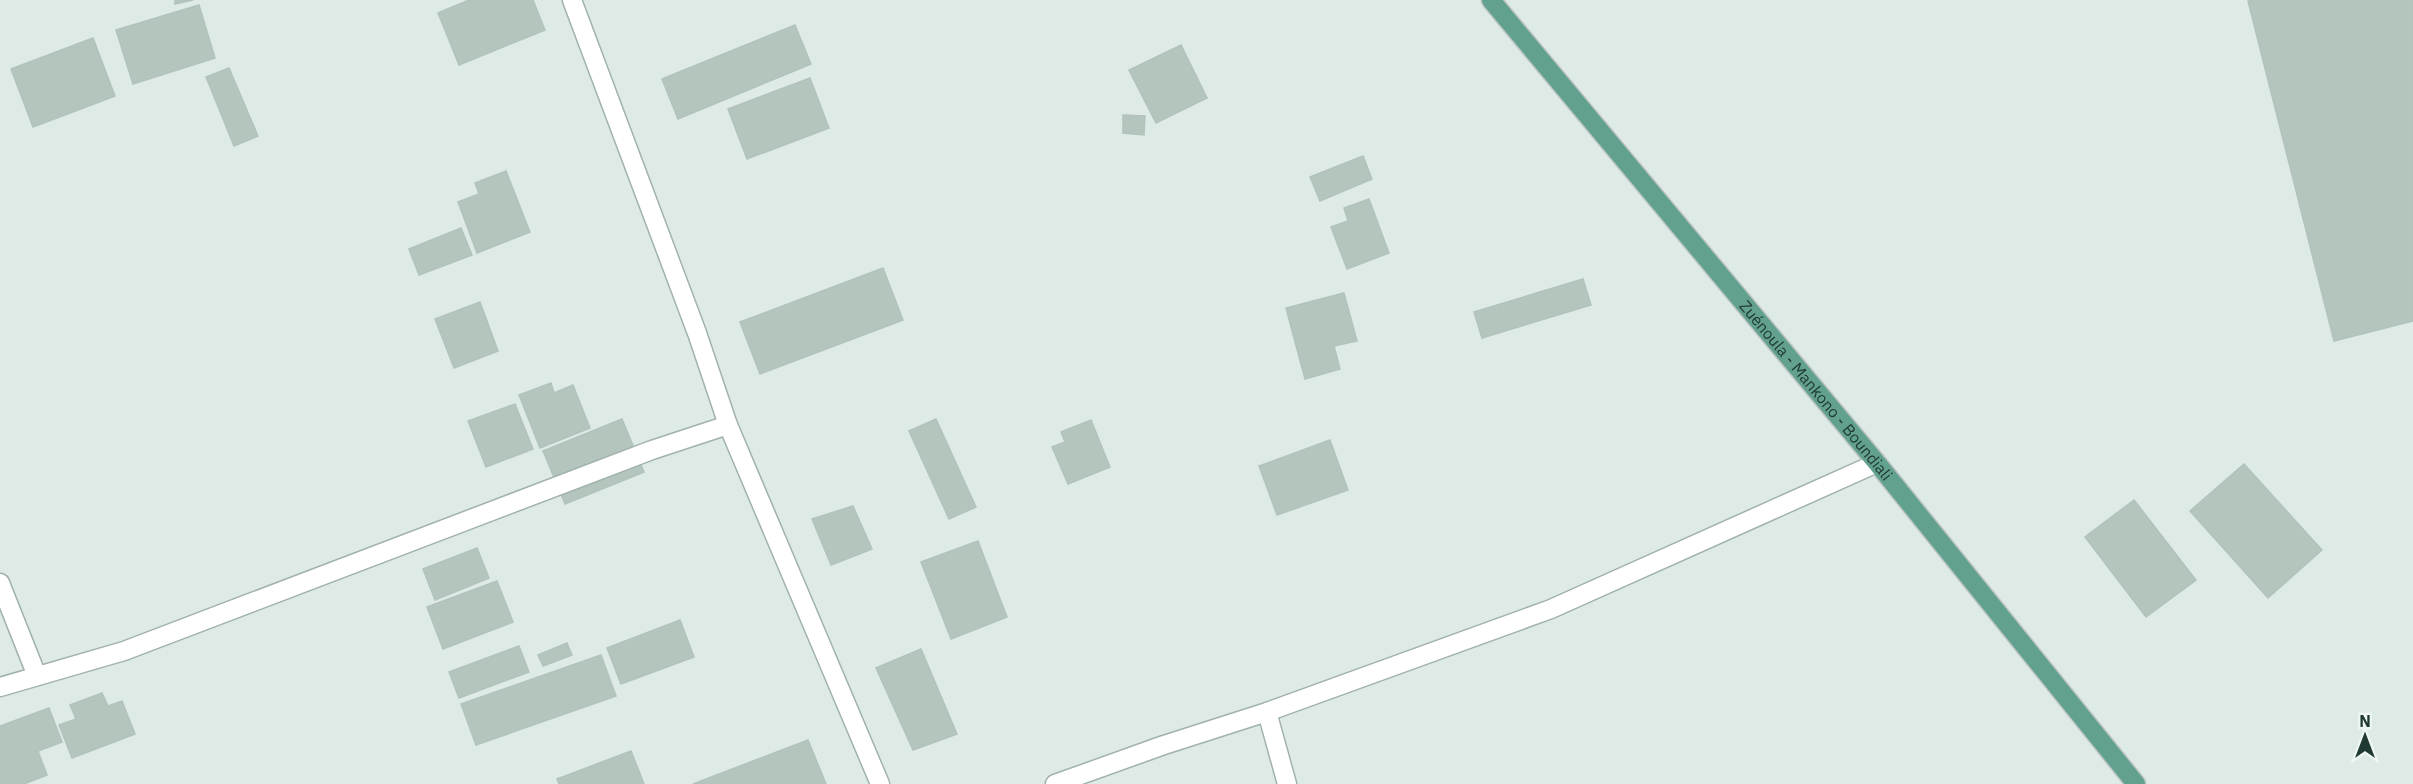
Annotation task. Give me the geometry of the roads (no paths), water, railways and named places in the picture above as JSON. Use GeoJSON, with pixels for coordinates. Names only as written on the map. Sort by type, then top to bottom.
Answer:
{"type":"FeatureCollection","features":[{"type":"Feature","properties":{"kind":"main road","name":"Zuénoula - Mankono - Boundiali"},"geometry":{"type":"LineString","coordinates":[[1491,0],[1877,463],[2136,784]]}},
{"type":"Feature","properties":{"kind":"street"},"geometry":{"type":"LineString","coordinates":[[572,0],[693,322],[728,425],[880,784]]}},
{"type":"Feature","properties":{"kind":"street"},"geometry":{"type":"LineString","coordinates":[[0,687],[124,651],[652,450],[728,425]]}},
{"type":"Feature","properties":{"kind":"street"},"geometry":{"type":"LineString","coordinates":[[1055,784],[1164,745],[1267,712],[1551,609],[1877,463]]}},
{"type":"Feature","properties":{"kind":"street"},"geometry":{"type":"LineString","coordinates":[[0,583],[37,676]]}},
{"type":"Feature","properties":{"kind":"street"},"geometry":{"type":"LineString","coordinates":[[1267,712],[1287,784]]}}]}
